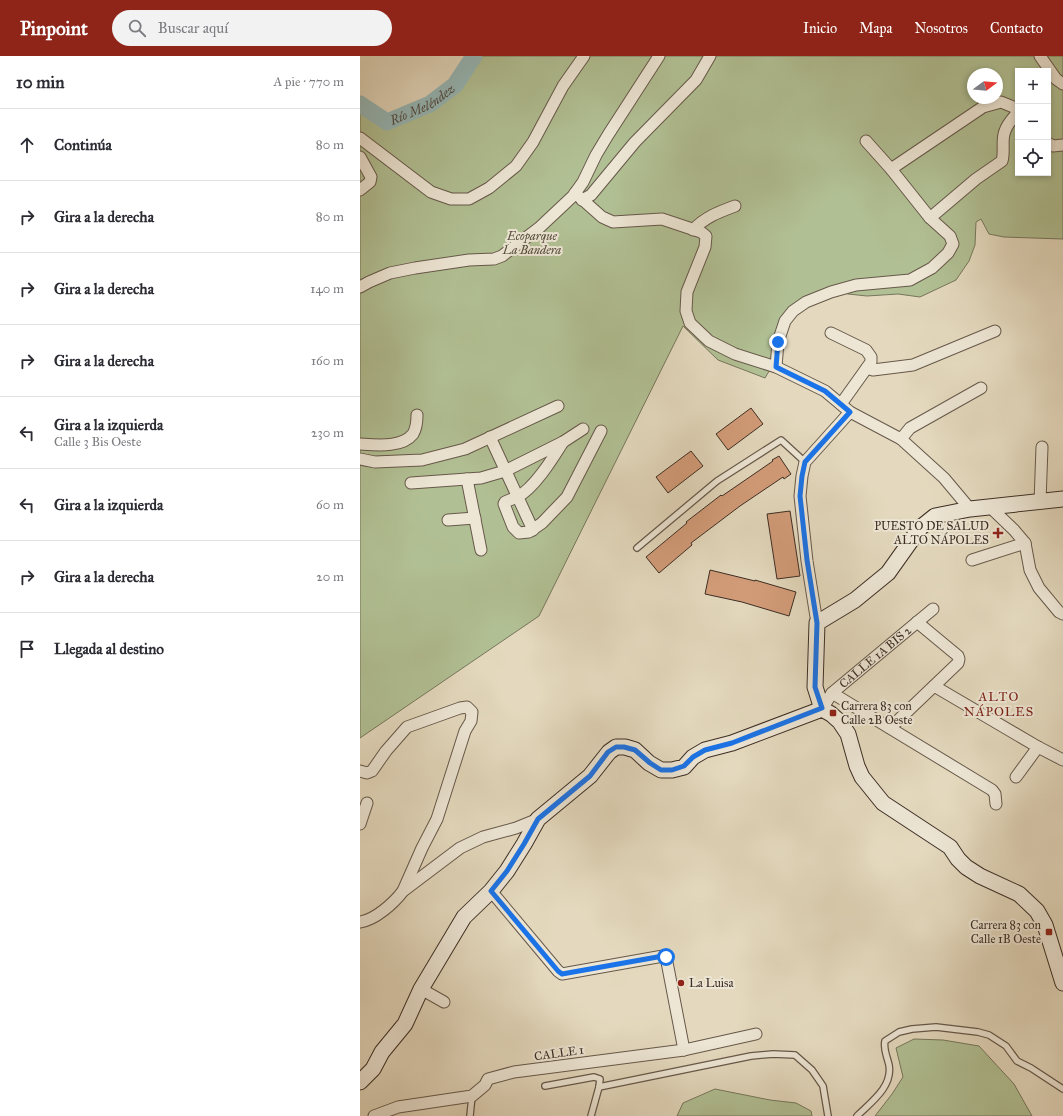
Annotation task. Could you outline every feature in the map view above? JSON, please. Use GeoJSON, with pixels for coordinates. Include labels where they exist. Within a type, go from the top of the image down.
{"type":"FeatureCollection","features":[{"type":"Feature","properties":{"kind":"street"},"geometry":{"type":"LineString","coordinates":[[360,138],[431,192],[451,199],[469,199],[489,188],[516,166],[533,142],[563,86],[584,56]]}},
{"type":"Feature","properties":{"kind":"street"},"geometry":{"type":"LineString","coordinates":[[360,287],[390,273],[469,260],[494,259],[502,256],[539,228],[579,196],[596,155],[659,56]]}},
{"type":"Feature","properties":{"kind":"street"},"geometry":{"type":"LineString","coordinates":[[579,196],[591,194],[635,142],[696,80],[710,56]]}},
{"type":"Feature","properties":{"kind":"street"},"geometry":{"type":"LineString","coordinates":[[1040,56],[1056,79],[1063,84]]}},
{"type":"Feature","properties":{"kind":"street"},"geometry":{"type":"LineString","coordinates":[[892,169],[984,107],[1001,102],[1015,109]]}},
{"type":"Feature","properties":{"kind":"street"},"geometry":{"type":"LineString","coordinates":[[930,218],[976,179],[1002,160],[1004,154],[1003,136],[1005,129],[1015,115]]}},
{"type":"Feature","properties":{"kind":"street"},"geometry":{"type":"LineString","coordinates":[[776,367],[778,342],[785,321],[793,312],[806,302],[831,292],[856,286],[910,280],[932,268],[948,253],[953,244],[950,236],[930,218],[892,169],[866,141]]}},
{"type":"Feature","properties":{"kind":"street"},"geometry":{"type":"LineString","coordinates":[[1051,145],[1063,145]]}},
{"type":"Feature","properties":{"kind":"street"},"geometry":{"type":"LineString","coordinates":[[360,157],[371,178],[370,182],[360,190]]}},
{"type":"Feature","properties":{"kind":"street"},"geometry":{"type":"LineString","coordinates":[[579,196],[602,217],[613,222],[662,220],[701,232],[706,236],[705,247],[687,292],[686,311],[690,323],[709,340],[735,354],[776,367],[825,391],[850,412],[901,439],[944,478],[970,509]]}},
{"type":"Feature","properties":{"kind":"street"},"geometry":{"type":"LineString","coordinates":[[694,230],[700,222],[715,213],[735,206]]}},
{"type":"Feature","properties":{"kind":"street"},"geometry":{"type":"LineString","coordinates":[[867,368],[873,370],[913,365],[995,332]]}},
{"type":"Feature","properties":{"kind":"street"},"geometry":{"type":"LineString","coordinates":[[831,333],[866,350],[871,362],[841,404]]}},
{"type":"Feature","properties":{"kind":"street"},"geometry":{"type":"LineString","coordinates":[[901,439],[910,428],[981,388]]}},
{"type":"Feature","properties":{"kind":"street"},"geometry":{"type":"LineString","coordinates":[[360,459],[375,462],[422,460],[464,449],[558,406]]}},
{"type":"Feature","properties":{"kind":"street"},"geometry":{"type":"LineString","coordinates":[[850,412],[805,462],[800,496],[807,560],[817,623],[815,687],[822,708],[840,722],[848,734],[857,766],[862,777],[883,803],[950,847],[958,859],[966,867],[980,876],[1019,894],[1036,911],[1045,925],[1063,983]]}},
{"type":"Feature","properties":{"kind":"street"},"geometry":{"type":"LineString","coordinates":[[360,444],[375,445],[405,440],[414,433],[417,415]]}},
{"type":"Feature","properties":{"kind":"street"},"geometry":{"type":"LineString","coordinates":[[411,484],[482,478],[504,470],[563,442],[583,429]]}},
{"type":"Feature","properties":{"kind":"street"},"geometry":{"type":"LineString","coordinates":[[563,442],[534,484],[518,497],[505,502],[504,504],[513,527],[519,534],[533,530],[552,514],[567,497],[601,431]]}},
{"type":"Feature","properties":{"kind":"street"},"geometry":{"type":"LineString","coordinates":[[490,437],[533,530]]}},
{"type":"Feature","properties":{"kind":"street"},"geometry":{"type":"LineString","coordinates":[[1040,502],[1042,447]]}},
{"type":"Feature","properties":{"kind":"street"},"geometry":{"type":"LineString","coordinates":[[467,479],[481,550]]}},
{"type":"Feature","properties":{"kind":"street"},"geometry":{"type":"LineString","coordinates":[[817,623],[855,600],[888,573],[920,528],[935,516],[989,506],[1063,499]]}},
{"type":"Feature","properties":{"kind":"street"},"geometry":{"type":"LineString","coordinates":[[989,506],[1025,543],[1030,570],[1039,588],[1059,612],[1063,614]]}},
{"type":"Feature","properties":{"kind":"street"},"geometry":{"type":"LineString","coordinates":[[448,520],[475,518]]}},
{"type":"Feature","properties":{"kind":"street"},"geometry":{"type":"LineString","coordinates":[[972,560],[1025,543]]}},
{"type":"Feature","properties":{"kind":"street","name":"CALLE 1A BIS 2"},"geometry":{"type":"LineString","coordinates":[[822,708],[832,693],[933,609]]}},
{"type":"Feature","properties":{"kind":"street"},"geometry":{"type":"LineString","coordinates":[[890,728],[958,663],[958,656],[917,622]]}},
{"type":"Feature","properties":{"kind":"street"},"geometry":{"type":"LineString","coordinates":[[934,686],[1063,760]]}},
{"type":"Feature","properties":{"kind":"street"},"geometry":{"type":"LineString","coordinates":[[832,693],[992,790],[995,794],[996,804]]}},
{"type":"Feature","properties":{"kind":"street"},"geometry":{"type":"LineString","coordinates":[[360,771],[367,773],[372,771],[386,751],[407,727],[460,708],[467,707],[472,712],[456,757],[447,791],[437,819],[403,891],[398,899],[372,919],[360,922]]}},
{"type":"Feature","properties":{"kind":"street"},"geometry":{"type":"LineString","coordinates":[[403,891],[460,848],[483,837],[516,828],[538,819],[590,776],[608,752],[616,747],[624,747],[635,750],[661,770],[672,770],[684,766],[693,757],[705,750],[732,743],[822,708]]}},
{"type":"Feature","properties":{"kind":"street"},"geometry":{"type":"LineString","coordinates":[[1016,777],[1038,747]]}},
{"type":"Feature","properties":{"kind":"street"},"geometry":{"type":"LineString","coordinates":[[360,824],[367,803]]}},
{"type":"Feature","properties":{"kind":"street"},"geometry":{"type":"LineString","coordinates":[[360,1082],[373,1069],[382,1052],[405,1024],[421,989],[464,918],[491,891],[507,871],[538,819]]}},
{"type":"Feature","properties":{"kind":"street"},"geometry":{"type":"LineString","coordinates":[[491,891],[562,974],[663,956],[666,957],[684,1050]]}},
{"type":"Feature","properties":{"kind":"street"},"geometry":{"type":"LineString","coordinates":[[421,989],[444,1002]]}},
{"type":"Feature","properties":{"kind":"street","name":"CALLE 1"},"geometry":{"type":"LineString","coordinates":[[472,1096],[485,1085],[488,1079],[514,1072],[684,1050],[756,1034]]}},
{"type":"Feature","properties":{"kind":"street"},"geometry":{"type":"LineString","coordinates":[[374,1116],[398,1107],[472,1096]]}},
{"type":"Feature","properties":{"kind":"lane"},"geometry":{"type":"LineString","coordinates":[[636,548],[718,482],[781,440],[805,462]]}},
{"type":"Feature","properties":{"kind":"lane"},"geometry":{"type":"LineString","coordinates":[[856,1116],[882,1091],[888,1078],[890,1067],[883,1047],[884,1041],[899,1032],[912,1029],[936,1026],[963,1029],[989,1035],[1006,1046],[1017,1061],[1031,1068],[1063,1089]]}},
{"type":"Feature","properties":{"kind":"lane"},"geometry":{"type":"LineString","coordinates":[[599,1086],[751,1056],[773,1054],[795,1055],[812,1070],[823,1086],[828,1116]]}},
{"type":"Feature","properties":{"kind":"lane"},"geometry":{"type":"LineString","coordinates":[[545,1086],[594,1077],[600,1079],[591,1116]]}},
{"type":"Feature","properties":{"kind":"lane"},"geometry":{"type":"LineString","coordinates":[[470,1116],[472,1096]]}},
{"type":"Feature","properties":{"kind":"green space","name":"Ecoparque La Bandera"},"geometry":{"type":"Polygon","coordinates":[[[474,56],[1063,56],[1063,239],[1004,237],[989,234],[981,219],[976,222],[975,245],[969,261],[956,280],[920,297],[898,294],[867,296],[848,294],[842,291],[809,300],[793,314],[777,358],[765,378],[718,360],[683,326],[539,616],[360,738],[360,104],[387,122],[430,104],[455,85],[474,56]]]}},
{"type":"Feature","properties":{"kind":"green space"},"geometry":{"type":"Polygon","coordinates":[[[914,1039],[943,1040],[979,1046],[1014,1084],[1032,1116],[875,1116],[903,1077],[896,1048],[914,1039]]]}},
{"type":"Feature","properties":{"kind":"green space"},"geometry":{"type":"Polygon","coordinates":[[[715,1089],[770,1100],[796,1103],[811,1111],[812,1116],[677,1116],[683,1103],[715,1089]]]}},
{"type":"Feature","properties":{"kind":"building"},"geometry":{"type":"Polygon","coordinates":[[[751,408],[763,424],[728,450],[716,434],[751,408]]]}},
{"type":"Feature","properties":{"kind":"building"},"geometry":{"type":"Polygon","coordinates":[[[691,451],[703,466],[668,493],[656,477],[691,451]]]}},
{"type":"Feature","properties":{"kind":"building"},"geometry":{"type":"Polygon","coordinates":[[[779,456],[791,474],[784,479],[783,477],[740,506],[691,543],[692,545],[659,573],[646,557],[687,523],[686,522],[721,495],[722,496],[779,456]]]}},
{"type":"Feature","properties":{"kind":"building"},"geometry":{"type":"Polygon","coordinates":[[[790,511],[800,576],[777,579],[767,514],[790,511]]]}},
{"type":"Feature","properties":{"kind":"building"},"geometry":{"type":"Polygon","coordinates":[[[710,570],[755,580],[796,592],[789,616],[742,602],[705,594],[710,570]]]}},
{"type":"Feature","properties":{"kind":"waterway","name":"Río Meléndez"},"geometry":{"type":"LineString","coordinates":[[360,104],[387,122],[430,104],[455,85],[474,56]]}},
{"type":"Feature","properties":{"kind":"place","name":"PUESTO DE SALUD ALTO NÁPOLES"},"geometry":{"type":"Point","coordinates":[998,533]}},
{"type":"Feature","properties":{"kind":"place","name":"Carrera 83 con Calle 2B Oeste"},"geometry":{"type":"Point","coordinates":[833,713]}},
{"type":"Feature","properties":{"kind":"place","name":"Carrera 83 con Calle 1B Oeste"},"geometry":{"type":"Point","coordinates":[1049,932]}},
{"type":"Feature","properties":{"kind":"place","name":"La Luisa"},"geometry":{"type":"Point","coordinates":[681,983]}},
{"type":"Feature","properties":{"kind":"district","name":"ALTO NÁPOLES"},"geometry":{"type":"Point","coordinates":[999,704]}},
{"type":"Feature","properties":{"kind":"route"},"geometry":{"type":"LineString","coordinates":[[666,957],[663,956],[562,974],[491,891],[507,871],[538,819],[590,776],[608,752],[616,747],[624,747],[635,750],[661,770],[672,770],[684,766],[693,757],[705,750],[732,743],[822,708],[815,687],[817,623],[807,560],[800,496],[805,462],[850,412],[825,391],[776,367],[778,342]]}}]}
